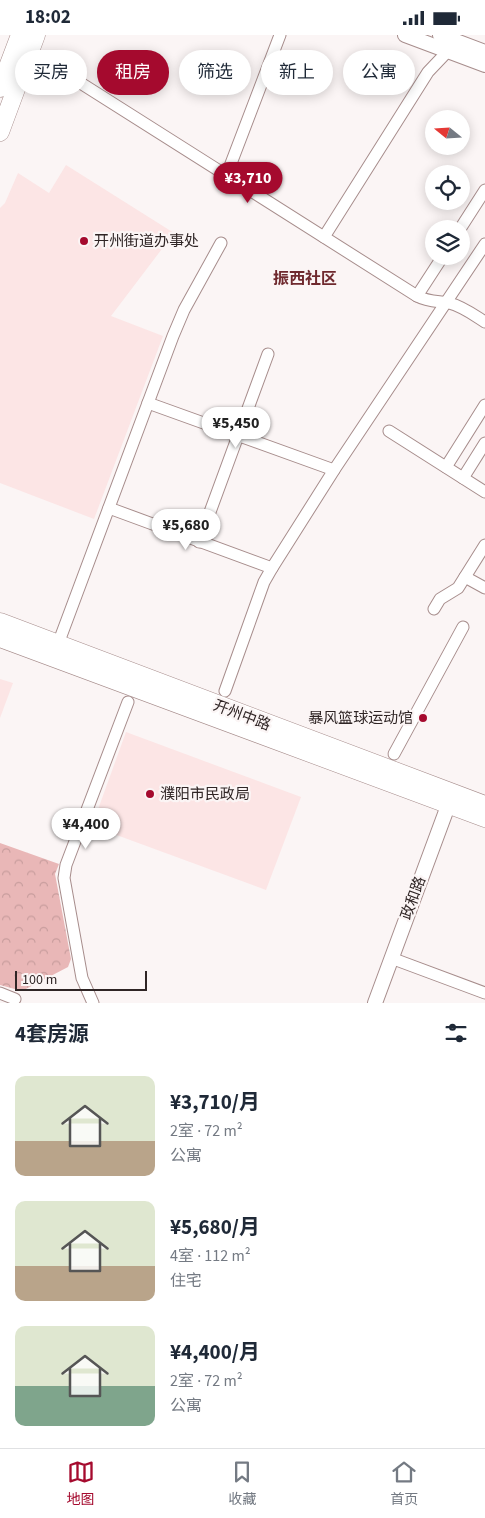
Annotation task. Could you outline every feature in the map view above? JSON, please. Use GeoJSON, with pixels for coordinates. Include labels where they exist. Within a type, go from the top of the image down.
{"type":"FeatureCollection","features":[{"type":"Feature","properties":{"kind":"main road"},"geometry":{"type":"LineString","coordinates":[[0,88],[20,35]]}},
{"type":"Feature","properties":{"kind":"main road"},"geometry":{"type":"LineString","coordinates":[[0,132],[33,43]]}},
{"type":"Feature","properties":{"kind":"main road","name":"开州中路"},"geometry":{"type":"LineString","coordinates":[[0,622],[450,799],[485,818]]}},
{"type":"Feature","properties":{"kind":"main road","name":"开州中路"},"geometry":{"type":"LineString","coordinates":[[0,638],[450,799],[485,805]]}},
{"type":"Feature","properties":{"kind":"street"},"geometry":{"type":"LineString","coordinates":[[227,174],[280,35]]}},
{"type":"Feature","properties":{"kind":"street"},"geometry":{"type":"LineString","coordinates":[[404,35],[485,65]]}},
{"type":"Feature","properties":{"kind":"street"},"geometry":{"type":"LineString","coordinates":[[440,35],[485,52]]}},
{"type":"Feature","properties":{"kind":"street"},"geometry":{"type":"LineString","coordinates":[[33,43],[227,174],[417,296],[426,301],[459,306],[485,322]]}},
{"type":"Feature","properties":{"kind":"street"},"geometry":{"type":"LineString","coordinates":[[324,237],[428,72],[448,51]]}},
{"type":"Feature","properties":{"kind":"street"},"geometry":{"type":"LineString","coordinates":[[466,220],[485,190]]}},
{"type":"Feature","properties":{"kind":"street"},"geometry":{"type":"LineString","coordinates":[[58,645],[184,310],[221,243]]}},
{"type":"Feature","properties":{"kind":"street"},"geometry":{"type":"LineString","coordinates":[[225,691],[264,582],[272,568],[334,470],[485,244]]}},
{"type":"Feature","properties":{"kind":"street"},"geometry":{"type":"LineString","coordinates":[[417,296],[436,265]]}},
{"type":"Feature","properties":{"kind":"street"},"geometry":{"type":"LineString","coordinates":[[199,542],[268,354]]}},
{"type":"Feature","properties":{"kind":"street"},"geometry":{"type":"LineString","coordinates":[[148,403],[334,470]]}},
{"type":"Feature","properties":{"kind":"street"},"geometry":{"type":"LineString","coordinates":[[446,467],[485,405]]}},
{"type":"Feature","properties":{"kind":"street"},"geometry":{"type":"LineString","coordinates":[[389,431],[485,492]]}},
{"type":"Feature","properties":{"kind":"street"},"geometry":{"type":"LineString","coordinates":[[463,478],[485,443]]}},
{"type":"Feature","properties":{"kind":"street"},"geometry":{"type":"LineString","coordinates":[[109,508],[272,568]]}},
{"type":"Feature","properties":{"kind":"street"},"geometry":{"type":"LineString","coordinates":[[434,609],[440,599],[458,589],[485,545]]}},
{"type":"Feature","properties":{"kind":"street"},"geometry":{"type":"LineString","coordinates":[[465,577],[485,588]]}},
{"type":"Feature","properties":{"kind":"street"},"geometry":{"type":"LineString","coordinates":[[394,754],[463,627]]}},
{"type":"Feature","properties":{"kind":"street"},"geometry":{"type":"LineString","coordinates":[[93,1003],[82,978],[64,878],[66,865],[128,702]]}},
{"type":"Feature","properties":{"kind":"street","name":"政和路"},"geometry":{"type":"LineString","coordinates":[[374,1003],[450,799]]}},
{"type":"Feature","properties":{"kind":"street"},"geometry":{"type":"LineString","coordinates":[[391,959],[485,993]]}},
{"type":"Feature","properties":{"kind":"street"},"geometry":{"type":"LineString","coordinates":[[0,993],[15,999]]}},
{"type":"Feature","properties":{"kind":"shaded area"},"geometry":{"type":"Polygon","coordinates":[[[66,165],[174,233],[111,316],[163,336],[94,519],[0,483],[0,208],[5,203],[18,173],[49,193],[66,165]]]}},
{"type":"Feature","properties":{"kind":"shaded area"},"geometry":{"type":"Polygon","coordinates":[[[0,679],[13,683],[0,718],[0,679]]]}},
{"type":"Feature","properties":{"kind":"shaded area"},"geometry":{"type":"Polygon","coordinates":[[[126,732],[301,797],[266,890],[92,826],[126,732]]]}},
{"type":"Feature","properties":{"kind":"green space"},"geometry":{"type":"Polygon","coordinates":[[[0,843],[59,864],[55,874],[71,959],[68,967],[22,991],[0,985],[0,843]]]}},
{"type":"Feature","properties":{"kind":"place","name":"开州街道办事处"},"geometry":{"type":"Point","coordinates":[84,241]}},
{"type":"Feature","properties":{"kind":"place","name":"暴风篮球运动馆"},"geometry":{"type":"Point","coordinates":[423,718]}},
{"type":"Feature","properties":{"kind":"place","name":"濮阳市民政局"},"geometry":{"type":"Point","coordinates":[150,794]}},
{"type":"Feature","properties":{"kind":"district","name":"振西社区"},"geometry":{"type":"Point","coordinates":[305,278]}}]}
